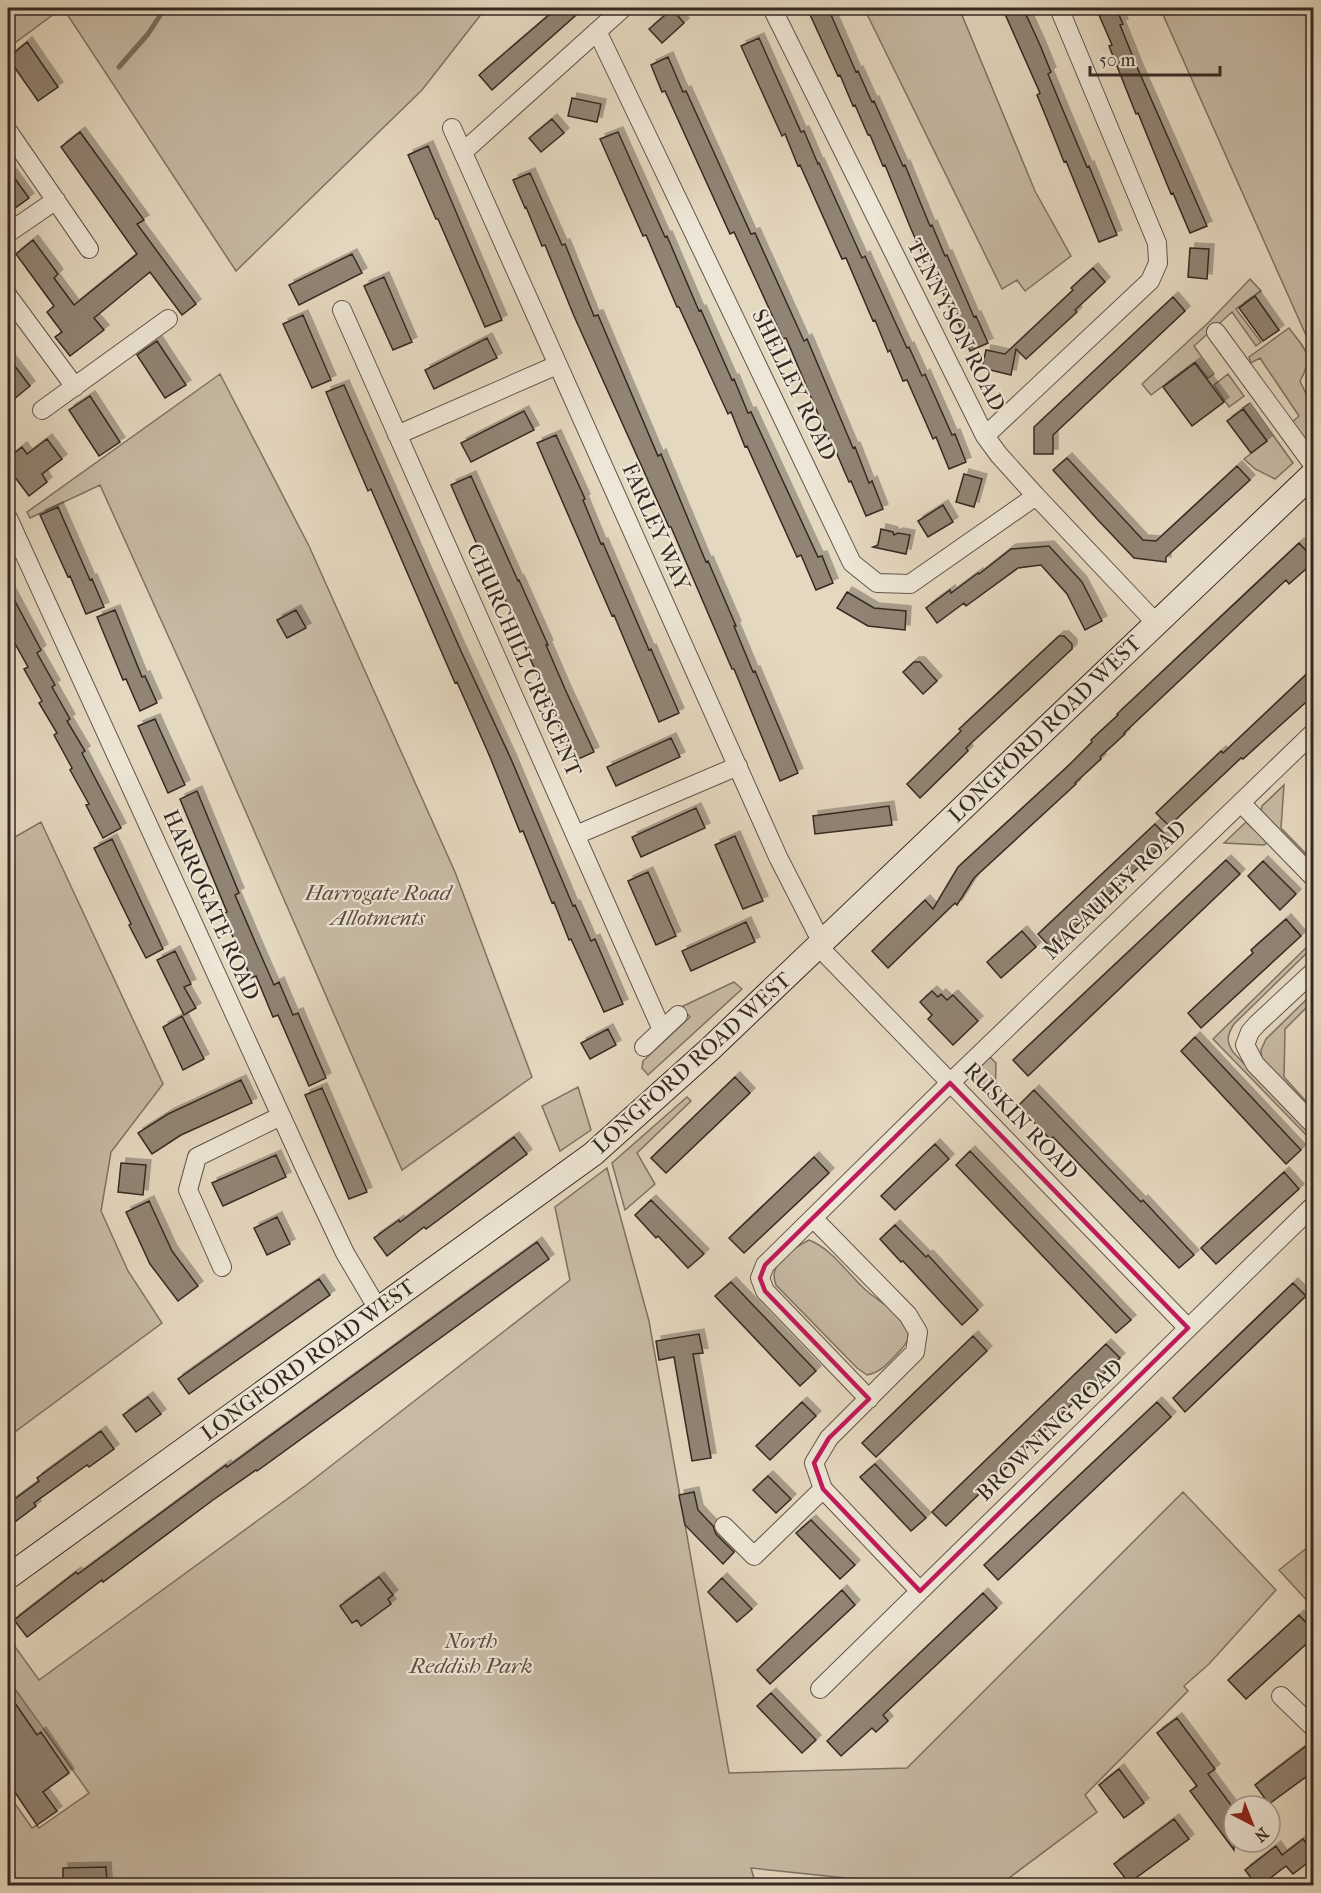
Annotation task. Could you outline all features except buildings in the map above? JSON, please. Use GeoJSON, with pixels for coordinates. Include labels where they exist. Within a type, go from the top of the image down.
{"type":"FeatureCollection","features":[{"type":"Feature","properties":{"kind":"street"},"geometry":{"type":"LineString","coordinates":[[463,152],[623,8]]}},
{"type":"Feature","properties":{"kind":"street","name":"TENNYSON ROAD"},"geometry":{"type":"LineString","coordinates":[[772,8],[985,436],[1036,496],[1156,623]]}},
{"type":"Feature","properties":{"kind":"street"},"geometry":{"type":"LineString","coordinates":[[985,436],[1150,280],[1158,262],[1157,243],[1059,8]]}},
{"type":"Feature","properties":{"kind":"street","name":"SHELLEY ROAD"},"geometry":{"type":"LineString","coordinates":[[597,31],[852,563],[878,583],[910,584],[1036,496]]}},
{"type":"Feature","properties":{"kind":"street","name":"FARLEY WAY"},"geometry":{"type":"LineString","coordinates":[[452,128],[778,857],[821,945]]}},
{"type":"Feature","properties":{"kind":"street"},"geometry":{"type":"LineString","coordinates":[[8,131],[88,249]]}},
{"type":"Feature","properties":{"kind":"street"},"geometry":{"type":"LineString","coordinates":[[8,233],[56,200]]}},
{"type":"Feature","properties":{"kind":"street"},"geometry":{"type":"LineString","coordinates":[[8,296],[75,387]]}},
{"type":"Feature","properties":{"kind":"street","name":"CHURCHILL CRESCENT"},"geometry":{"type":"LineString","coordinates":[[342,310],[662,1030]]}},
{"type":"Feature","properties":{"kind":"street"},"geometry":{"type":"LineString","coordinates":[[42,410],[168,320]]}},
{"type":"Feature","properties":{"kind":"street"},"geometry":{"type":"LineString","coordinates":[[1216,332],[1313,473]]}},
{"type":"Feature","properties":{"kind":"street"},"geometry":{"type":"LineString","coordinates":[[397,435],[557,365]]}},
{"type":"Feature","properties":{"kind":"street","name":"LONGFORD ROAD WEST"},"geometry":{"type":"LineString","coordinates":[[8,1577],[592,1154],[709,1050],[821,945],[1313,473]]}},
{"type":"Feature","properties":{"kind":"street","name":"HARROGATE ROAD"},"geometry":{"type":"LineString","coordinates":[[8,518],[345,1253],[378,1309]]}},
{"type":"Feature","properties":{"kind":"street","name":"MACAULEY ROAD"},"geometry":{"type":"LineString","coordinates":[[869,1399],[765,1292],[759,1278],[765,1265],[1314,732]]}},
{"type":"Feature","properties":{"kind":"street"},"geometry":{"type":"LineString","coordinates":[[576,835],[738,766]]}},
{"type":"Feature","properties":{"kind":"street"},"geometry":{"type":"LineString","coordinates":[[1241,803],[1314,878]]}},
{"type":"Feature","properties":{"kind":"street","name":"RUSKIN ROAD"},"geometry":{"type":"LineString","coordinates":[[821,945],[950,1083],[1188,1328]]}},
{"type":"Feature","properties":{"kind":"street"},"geometry":{"type":"LineString","coordinates":[[1314,971],[1257,1024],[1245,1045],[1255,1064],[1314,1125]]}},
{"type":"Feature","properties":{"kind":"street"},"geometry":{"type":"LineString","coordinates":[[644,1047],[678,1015]]}},
{"type":"Feature","properties":{"kind":"street"},"geometry":{"type":"LineString","coordinates":[[222,1268],[188,1190],[197,1158],[281,1116]]}},
{"type":"Feature","properties":{"kind":"street","name":"BROWNING ROAD"},"geometry":{"type":"LineString","coordinates":[[820,1689],[1314,1205]]}},
{"type":"Feature","properties":{"kind":"street"},"geometry":{"type":"LineString","coordinates":[[813,1218],[908,1315],[918,1332],[915,1352],[829,1438],[814,1463],[823,1489],[920,1591]]}},
{"type":"Feature","properties":{"kind":"street"},"geometry":{"type":"LineString","coordinates":[[724,1526],[754,1556],[823,1489]]}},
{"type":"Feature","properties":{"kind":"street"},"geometry":{"type":"LineString","coordinates":[[1281,1696],[1314,1728]]}},
{"type":"Feature","properties":{"kind":"highlighted area"},"geometry":{"type":"Polygon","coordinates":[[[950,1083],[1188,1328],[920,1591],[823,1489],[814,1463],[829,1438],[869,1399],[765,1291],[760,1278],[765,1265],[950,1083]]]}},
{"type":"Feature","properties":{"kind":"green space"},"geometry":{"type":"Polygon","coordinates":[[[8,8],[62,8],[8,48],[8,8]]]}},
{"type":"Feature","properties":{"kind":"green space"},"geometry":{"type":"Polygon","coordinates":[[[63,8],[486,8],[422,90],[236,271],[63,8]]]}},
{"type":"Feature","properties":{"kind":"green space"},"geometry":{"type":"Polygon","coordinates":[[[864,8],[959,8],[1035,191],[1071,256],[1025,291],[1017,280],[1002,289],[864,8]]]}},
{"type":"Feature","properties":{"kind":"green space"},"geometry":{"type":"Polygon","coordinates":[[[1160,8],[1313,8],[1313,351],[1160,8]]]}},
{"type":"Feature","properties":{"kind":"green space"},"geometry":{"type":"Polygon","coordinates":[[[1250,279],[1261,291],[1236,309],[1261,342],[1256,346],[1232,312],[1194,346],[1214,374],[1208,378],[1195,362],[1151,395],[1142,384],[1209,322],[1250,279]]]}},
{"type":"Feature","properties":{"kind":"green space"},"geometry":{"type":"Polygon","coordinates":[[[1289,328],[1303,347],[1307,358],[1300,381],[1313,406],[1313,444],[1307,450],[1289,425],[1299,416],[1260,358],[1251,363],[1249,357],[1289,328]]]}},
{"type":"Feature","properties":{"kind":"green space","name":"Harrogate Road Allotments"},"geometry":{"type":"Polygon","coordinates":[[[220,374],[309,546],[455,872],[532,1077],[402,1170],[194,693],[100,485],[30,518],[27,512],[220,374]]]}},
{"type":"Feature","properties":{"kind":"green space"},"geometry":{"type":"Polygon","coordinates":[[[1228,374],[1244,396],[1229,407],[1214,385],[1228,374]]]}},
{"type":"Feature","properties":{"kind":"green space"},"geometry":{"type":"Polygon","coordinates":[[[1250,403],[1293,463],[1275,479],[1255,469],[1244,459],[1267,441],[1243,408],[1250,403]]]}},
{"type":"Feature","properties":{"kind":"green space"},"geometry":{"type":"Polygon","coordinates":[[[1284,785],[1281,828],[1313,861],[1313,868],[1261,811],[1262,806],[1284,785]]]}},
{"type":"Feature","properties":{"kind":"green space"},"geometry":{"type":"Polygon","coordinates":[[[41,822],[163,1084],[111,1152],[101,1211],[128,1271],[162,1323],[8,1437],[8,841],[41,822]]]}},
{"type":"Feature","properties":{"kind":"green space"},"geometry":{"type":"Polygon","coordinates":[[[1246,822],[1268,842],[1264,845],[1224,843],[1246,822]]]}},
{"type":"Feature","properties":{"kind":"green space"},"geometry":{"type":"Polygon","coordinates":[[[1313,941],[1313,947],[1234,1024],[1228,1038],[1233,1052],[1313,1136],[1313,1142],[1213,1039],[1313,941]]]}},
{"type":"Feature","properties":{"kind":"green space"},"geometry":{"type":"Polygon","coordinates":[[[734,982],[742,989],[648,1075],[642,1068],[643,1061],[690,1017],[681,1007],[734,982]]]}},
{"type":"Feature","properties":{"kind":"green space"},"geometry":{"type":"Polygon","coordinates":[[[1313,993],[1313,1001],[1285,1029],[1284,1077],[1313,1109],[1313,1115],[1262,1061],[1261,1050],[1266,1039],[1313,993]]]}},
{"type":"Feature","properties":{"kind":"green space"},"geometry":{"type":"Polygon","coordinates":[[[990,1057],[996,1063],[995,1102],[973,1079],[972,1075],[990,1057]]]}},
{"type":"Feature","properties":{"kind":"green space"},"geometry":{"type":"Polygon","coordinates":[[[578,1087],[591,1130],[560,1151],[542,1106],[578,1087]]]}},
{"type":"Feature","properties":{"kind":"green space"},"geometry":{"type":"Polygon","coordinates":[[[687,1097],[691,1101],[637,1153],[655,1184],[625,1210],[612,1163],[687,1097]]]}},
{"type":"Feature","properties":{"kind":"green space","name":"North Reddish Park"},"geometry":{"type":"Polygon","coordinates":[[[607,1168],[649,1321],[729,1773],[907,1768],[1183,1492],[1276,1590],[1209,1664],[1184,1686],[1188,1691],[1085,1795],[1097,1812],[1005,1881],[988,1885],[890,1885],[865,1880],[751,1868],[756,1885],[8,1885],[8,1797],[32,1828],[37,1825],[39,1828],[89,1793],[8,1679],[8,1637],[39,1680],[305,1486],[570,1280],[555,1207],[607,1168]]]}},
{"type":"Feature","properties":{"kind":"green space"},"geometry":{"type":"Polygon","coordinates":[[[809,1240],[833,1256],[868,1292],[896,1313],[907,1327],[908,1335],[905,1344],[887,1364],[876,1372],[867,1375],[857,1368],[776,1285],[774,1275],[778,1264],[793,1250],[809,1240]]]}},
{"type":"Feature","properties":{"kind":"green space"},"geometry":{"type":"Polygon","coordinates":[[[1313,1543],[1313,1607],[1279,1570],[1313,1543]]]}},
{"type":"Feature","properties":{"kind":"waterway"},"geometry":{"type":"LineString","coordinates":[[119,67],[148,34],[165,8]]}}]}
